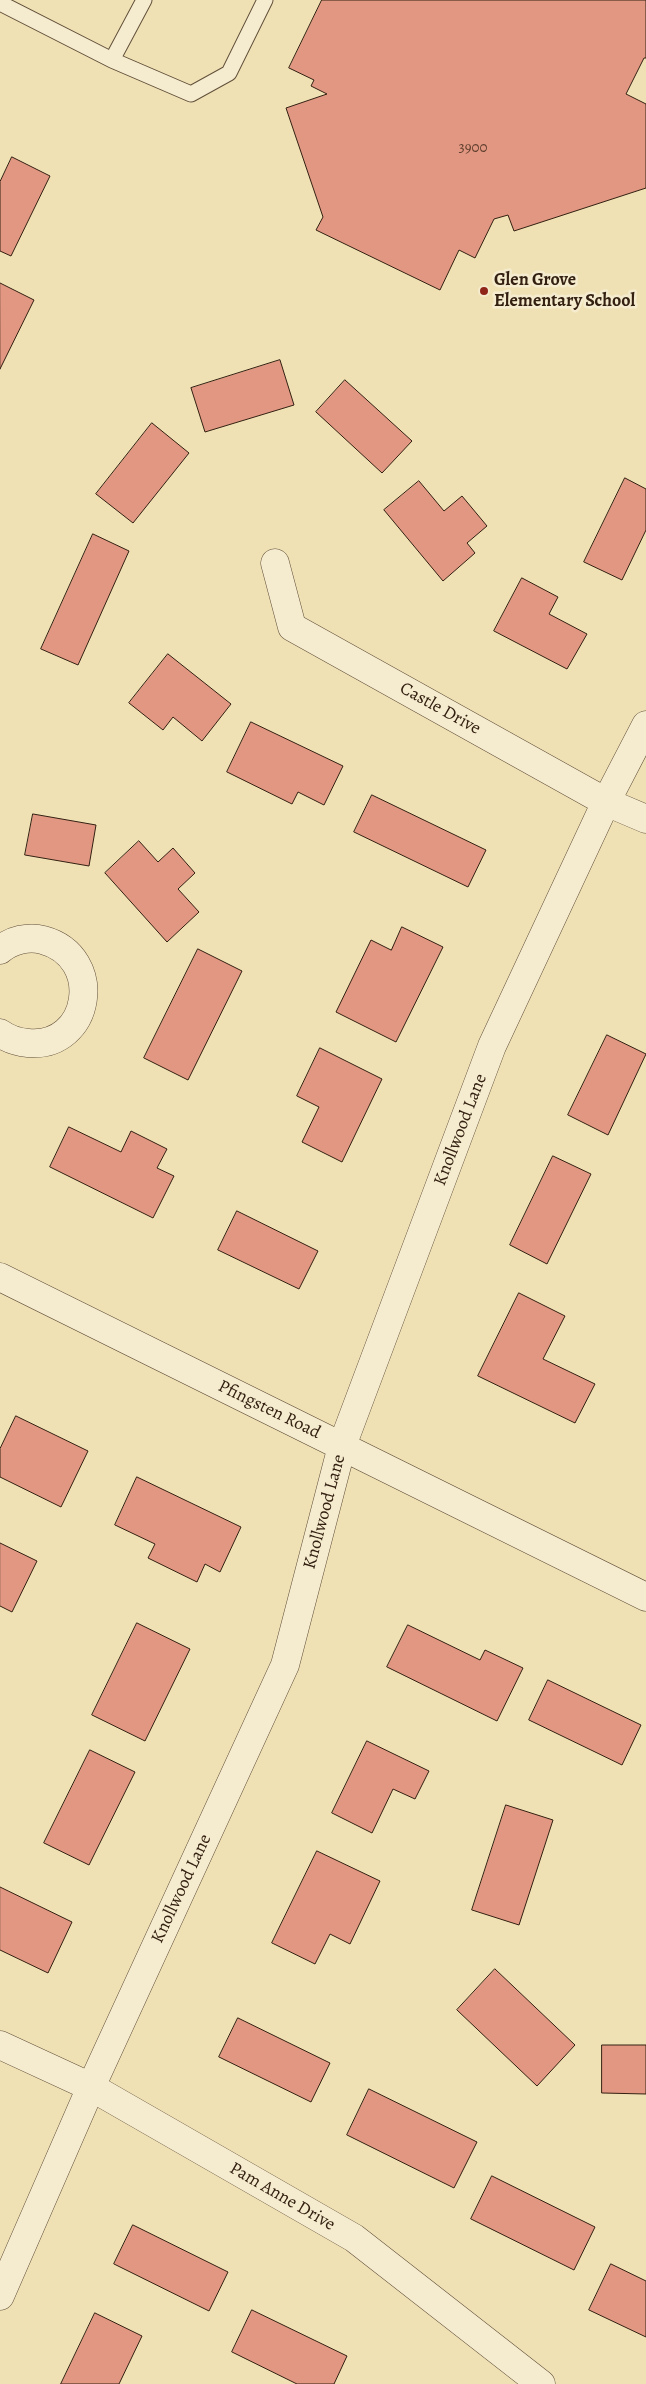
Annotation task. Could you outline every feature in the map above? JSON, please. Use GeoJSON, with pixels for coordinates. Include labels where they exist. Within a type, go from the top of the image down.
{"type":"FeatureCollection","features":[{"type":"Feature","properties":{"kind":"street","name":"Castle Drive"},"geometry":{"type":"LineString","coordinates":[[275,563],[292,627],[606,802],[646,819]]}},
{"type":"Feature","properties":{"kind":"street","name":"Knollwood Lane"},"geometry":{"type":"LineString","coordinates":[[0,2296],[90,2087],[285,1665],[342,1446],[492,1046],[606,802],[646,725]]}},
{"type":"Feature","properties":{"kind":"street"},"geometry":{"type":"LineString","coordinates":[[0,950],[20,939],[37,938],[54,943],[68,952],[78,966],[84,982],[84,999],[78,1016],[68,1030],[53,1040],[36,1044],[18,1042],[1,1036]]}},
{"type":"Feature","properties":{"kind":"street","name":"Pfingsten Road"},"geometry":{"type":"LineString","coordinates":[[0,1277],[646,1597]]}},
{"type":"Feature","properties":{"kind":"street","name":"Pam Anne Drive"},"geometry":{"type":"LineString","coordinates":[[0,2045],[90,2087],[354,2238],[541,2384]]}},
{"type":"Feature","properties":{"kind":"lane"},"geometry":{"type":"LineString","coordinates":[[112,60],[144,0]]}},
{"type":"Feature","properties":{"kind":"lane"},"geometry":{"type":"LineString","coordinates":[[0,3],[112,60],[191,94],[229,73],[265,0]]}},
{"type":"Feature","properties":{"kind":"building"},"geometry":{"type":"Polygon","coordinates":[[[322,0],[646,0],[646,58],[644,58],[626,94],[646,104],[646,188],[514,231],[508,215],[494,219],[475,258],[459,250],[440,290],[316,230],[323,217],[286,108],[327,94],[311,86],[314,80],[289,68],[322,0]]]}},
{"type":"Feature","properties":{"kind":"building"},"geometry":{"type":"Polygon","coordinates":[[[12,157],[50,176],[11,256],[0,251],[0,182],[12,157]]]}},
{"type":"Feature","properties":{"kind":"building"},"geometry":{"type":"Polygon","coordinates":[[[0,283],[34,300],[0,369],[0,283]]]}},
{"type":"Feature","properties":{"kind":"building"},"geometry":{"type":"Polygon","coordinates":[[[280,360],[294,405],[205,432],[191,388],[280,360]]]}},
{"type":"Feature","properties":{"kind":"building"},"geometry":{"type":"Polygon","coordinates":[[[345,380],[412,441],[382,473],[316,412],[345,380]]]}},
{"type":"Feature","properties":{"kind":"building"},"geometry":{"type":"Polygon","coordinates":[[[152,423],[189,453],[133,523],[96,494],[152,423]]]}},
{"type":"Feature","properties":{"kind":"building"},"geometry":{"type":"Polygon","coordinates":[[[625,478],[646,489],[646,530],[622,580],[584,562],[625,478]]]}},
{"type":"Feature","properties":{"kind":"building"},"geometry":{"type":"Polygon","coordinates":[[[419,481],[444,511],[462,496],[487,526],[467,543],[475,553],[443,581],[384,510],[419,481]]]}},
{"type":"Feature","properties":{"kind":"building"},"geometry":{"type":"Polygon","coordinates":[[[93,534],[129,551],[78,665],[41,649],[93,534]]]}},
{"type":"Feature","properties":{"kind":"building"},"geometry":{"type":"Polygon","coordinates":[[[522,578],[558,597],[549,614],[587,634],[567,669],[494,631],[522,578]]]}},
{"type":"Feature","properties":{"kind":"building"},"geometry":{"type":"Polygon","coordinates":[[[168,654],[231,704],[202,741],[173,717],[163,730],[129,703],[168,654]]]}},
{"type":"Feature","properties":{"kind":"building"},"geometry":{"type":"Polygon","coordinates":[[[251,722],[343,766],[324,805],[298,792],[292,804],[227,772],[251,722]]]}},
{"type":"Feature","properties":{"kind":"building"},"geometry":{"type":"Polygon","coordinates":[[[372,795],[486,850],[468,887],[354,832],[372,795]]]}},
{"type":"Feature","properties":{"kind":"building"},"geometry":{"type":"Polygon","coordinates":[[[33,814],[96,825],[89,866],[25,855],[33,814]]]}},
{"type":"Feature","properties":{"kind":"building"},"geometry":{"type":"Polygon","coordinates":[[[139,841],[158,862],[173,848],[195,873],[178,889],[199,912],[167,942],[105,873],[139,841]]]}},
{"type":"Feature","properties":{"kind":"building"},"geometry":{"type":"Polygon","coordinates":[[[402,927],[443,947],[396,1042],[336,1012],[371,940],[391,950],[402,927]]]}},
{"type":"Feature","properties":{"kind":"building"},"geometry":{"type":"Polygon","coordinates":[[[198,949],[242,971],[188,1080],[144,1058],[198,949]]]}},
{"type":"Feature","properties":{"kind":"building"},"geometry":{"type":"Polygon","coordinates":[[[607,1035],[646,1054],[608,1135],[568,1115],[607,1035]]]}},
{"type":"Feature","properties":{"kind":"building"},"geometry":{"type":"Polygon","coordinates":[[[320,1048],[382,1079],[342,1162],[302,1142],[319,1107],[297,1096],[320,1048]]]}},
{"type":"Feature","properties":{"kind":"building"},"geometry":{"type":"Polygon","coordinates":[[[69,1127],[121,1152],[131,1131],[167,1149],[157,1168],[174,1176],[153,1218],[50,1167],[69,1127]]]}},
{"type":"Feature","properties":{"kind":"building"},"geometry":{"type":"Polygon","coordinates":[[[553,1156],[591,1174],[547,1264],[510,1245],[553,1156]]]}},
{"type":"Feature","properties":{"kind":"building"},"geometry":{"type":"Polygon","coordinates":[[[237,1211],[318,1251],[299,1289],[218,1250],[237,1211]]]}},
{"type":"Feature","properties":{"kind":"building"},"geometry":{"type":"Polygon","coordinates":[[[519,1293],[565,1316],[543,1359],[595,1384],[575,1423],[478,1376],[519,1293]]]}},
{"type":"Feature","properties":{"kind":"building"},"geometry":{"type":"Polygon","coordinates":[[[16,1416],[88,1451],[61,1507],[0,1477],[0,1449],[16,1416]]]}},
{"type":"Feature","properties":{"kind":"building"},"geometry":{"type":"Polygon","coordinates":[[[137,1477],[241,1527],[220,1572],[205,1564],[197,1582],[148,1558],[155,1544],[115,1525],[137,1477]]]}},
{"type":"Feature","properties":{"kind":"building"},"geometry":{"type":"Polygon","coordinates":[[[0,1543],[37,1561],[12,1612],[0,1606],[0,1543]]]}},
{"type":"Feature","properties":{"kind":"building"},"geometry":{"type":"Polygon","coordinates":[[[137,1623],[190,1649],[145,1741],[92,1715],[137,1623]]]}},
{"type":"Feature","properties":{"kind":"building"},"geometry":{"type":"Polygon","coordinates":[[[408,1625],[480,1660],[485,1650],[523,1668],[497,1721],[387,1667],[408,1625]]]}},
{"type":"Feature","properties":{"kind":"building"},"geometry":{"type":"Polygon","coordinates":[[[548,1680],[641,1725],[622,1765],[529,1720],[548,1680]]]}},
{"type":"Feature","properties":{"kind":"building"},"geometry":{"type":"Polygon","coordinates":[[[367,1741],[429,1771],[415,1799],[393,1789],[372,1833],[332,1813],[367,1741]]]}},
{"type":"Feature","properties":{"kind":"building"},"geometry":{"type":"Polygon","coordinates":[[[90,1750],[135,1772],[89,1865],[44,1843],[90,1750]]]}},
{"type":"Feature","properties":{"kind":"building"},"geometry":{"type":"Polygon","coordinates":[[[506,1805],[553,1820],[519,1925],[472,1910],[506,1805]]]}},
{"type":"Feature","properties":{"kind":"building"},"geometry":{"type":"Polygon","coordinates":[[[317,1851],[380,1881],[350,1944],[330,1934],[315,1964],[272,1943],[317,1851]]]}},
{"type":"Feature","properties":{"kind":"building"},"geometry":{"type":"Polygon","coordinates":[[[0,1887],[72,1922],[48,1973],[0,1950],[0,1887]]]}},
{"type":"Feature","properties":{"kind":"building"},"geometry":{"type":"Polygon","coordinates":[[[495,1969],[575,2045],[537,2086],[457,2010],[495,1969]]]}},
{"type":"Feature","properties":{"kind":"building"},"geometry":{"type":"Polygon","coordinates":[[[238,2018],[330,2063],[311,2102],[219,2057],[238,2018]]]}},
{"type":"Feature","properties":{"kind":"building"},"geometry":{"type":"Polygon","coordinates":[[[602,2045],[646,2045],[646,2094],[602,2093],[602,2045]]]}},
{"type":"Feature","properties":{"kind":"building"},"geometry":{"type":"Polygon","coordinates":[[[369,2089],[477,2142],[454,2188],[347,2135],[369,2089]]]}},
{"type":"Feature","properties":{"kind":"building"},"geometry":{"type":"Polygon","coordinates":[[[492,2176],[595,2227],[574,2270],[471,2219],[492,2176]]]}},
{"type":"Feature","properties":{"kind":"building"},"geometry":{"type":"Polygon","coordinates":[[[133,2225],[228,2272],[209,2311],[114,2264],[133,2225]]]}},
{"type":"Feature","properties":{"kind":"building"},"geometry":{"type":"Polygon","coordinates":[[[611,2264],[646,2281],[646,2337],[589,2310],[611,2264]]]}},
{"type":"Feature","properties":{"kind":"building"},"geometry":{"type":"Polygon","coordinates":[[[252,2310],[347,2356],[334,2384],[297,2384],[232,2352],[252,2310]]]}},
{"type":"Feature","properties":{"kind":"building"},"geometry":{"type":"Polygon","coordinates":[[[95,2313],[142,2336],[119,2384],[61,2384],[95,2313]]]}},
{"type":"Feature","properties":{"kind":"place","name":"Glen Grove Elementary School"},"geometry":{"type":"Point","coordinates":[484,291]}}]}
